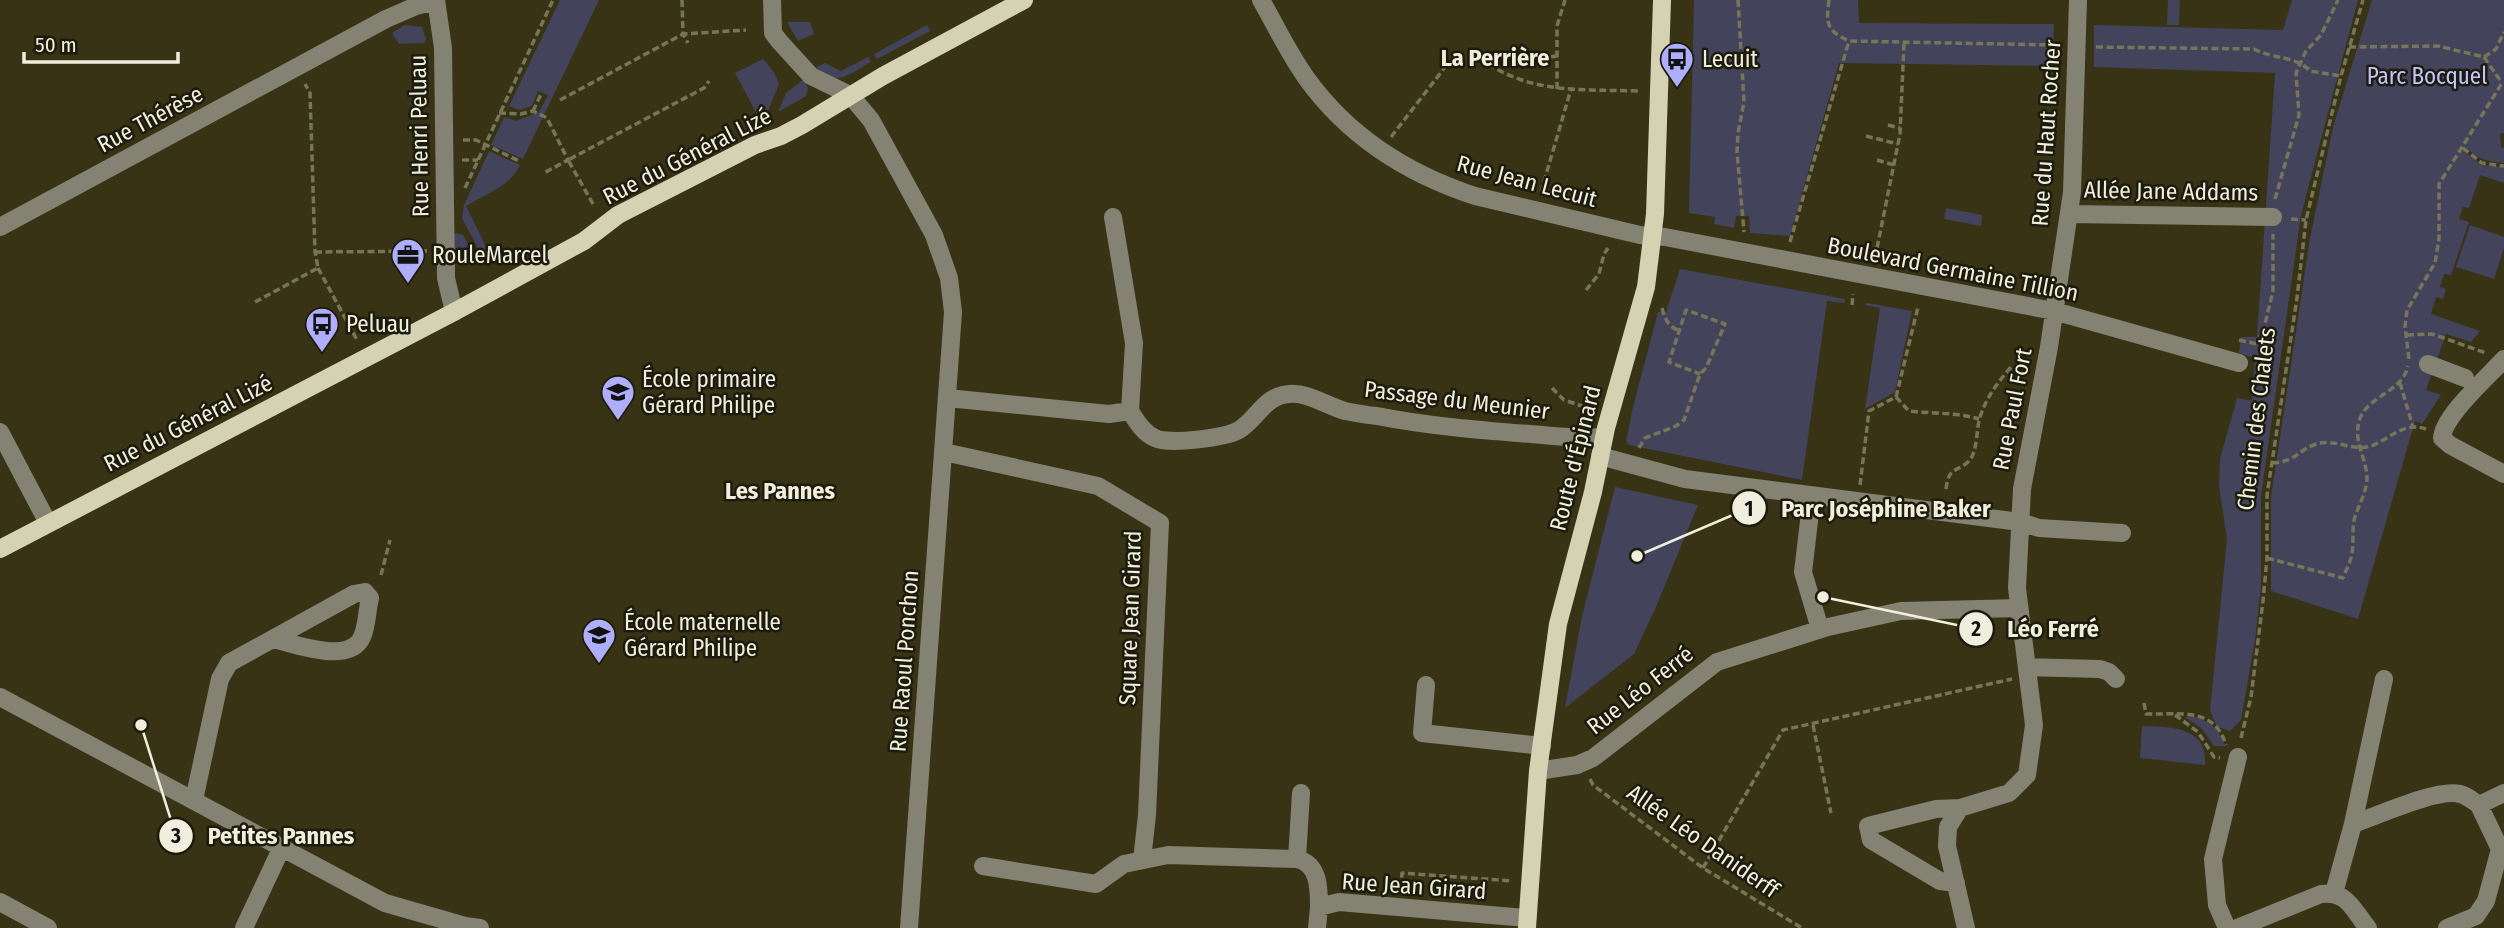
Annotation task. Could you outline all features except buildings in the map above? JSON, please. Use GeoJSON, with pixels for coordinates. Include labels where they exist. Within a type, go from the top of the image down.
{"type":"FeatureCollection","features":[{"type":"Feature","properties":{"kind":"main road","name":"Rue du Général Lizé"},"geometry":{"type":"LineString","coordinates":[[0,549],[454,312],[584,242],[618,215],[755,145],[781,136],[1024,0]]}},
{"type":"Feature","properties":{"kind":"main road","name":"Route d'Épinard"},"geometry":{"type":"LineString","coordinates":[[1527,923],[1538,772],[1558,624],[1604,437],[1646,288],[1654,236],[1662,0]]}},
{"type":"Feature","properties":{"kind":"street"},"geometry":{"type":"LineString","coordinates":[[772,0],[773,33],[780,42],[811,76],[850,95]]}},
{"type":"Feature","properties":{"kind":"street","name":"Rue Jean Lecuit"},"geometry":{"type":"LineString","coordinates":[[1261,0],[1292,56],[1322,98],[1359,135],[1402,165],[1450,188],[1475,196],[1654,236]]}},
{"type":"Feature","properties":{"kind":"street","name":"Rue du Haut Rocher"},"geometry":{"type":"LineString","coordinates":[[2054,310],[2072,192],[2078,0]]}},
{"type":"Feature","properties":{"kind":"street","name":"Rue Henri Peluau"},"geometry":{"type":"LineString","coordinates":[[436,1],[443,48],[446,278],[454,312]]}},
{"type":"Feature","properties":{"kind":"street","name":"Rue Thérèse"},"geometry":{"type":"LineString","coordinates":[[0,227],[386,19],[436,1]]}},
{"type":"Feature","properties":{"kind":"street","name":"Rue Raoul Ponchon"},"geometry":{"type":"LineString","coordinates":[[850,95],[871,120],[923,212],[949,278],[954,312],[909,928]]}},
{"type":"Feature","properties":{"kind":"street","name":"Allée Jane Addams"},"geometry":{"type":"LineString","coordinates":[[2068,214],[2273,217]]}},
{"type":"Feature","properties":{"kind":"street"},"geometry":{"type":"LineString","coordinates":[[947,398],[1109,414],[1130,411],[1134,344],[1113,217]]}},
{"type":"Feature","properties":{"kind":"street","name":"Boulevard Germaine Tillion"},"geometry":{"type":"LineString","coordinates":[[1654,236],[2054,310],[2239,363]]}},
{"type":"Feature","properties":{"kind":"street","name":"Rue Paul Fort"},"geometry":{"type":"LineString","coordinates":[[1956,883],[1940,881],[1871,840],[1868,826],[1936,809],[1960,808],[2009,793],[2027,775],[2034,725],[2022,672],[2017,588],[2020,522],[2022,489],[2054,310]]}},
{"type":"Feature","properties":{"kind":"street"},"geometry":{"type":"LineString","coordinates":[[2502,359],[2450,418],[2442,432],[2442,438],[2504,474]]}},
{"type":"Feature","properties":{"kind":"street"},"geometry":{"type":"LineString","coordinates":[[2428,364],[2465,378]]}},
{"type":"Feature","properties":{"kind":"street","name":"Passage du Meunier"},"geometry":{"type":"LineString","coordinates":[[1130,411],[1142,428],[1155,439],[1175,441],[1224,435],[1238,430],[1264,404],[1274,397],[1288,394],[1303,394],[1346,411],[1412,423],[1579,438],[1604,437]]}},
{"type":"Feature","properties":{"kind":"street"},"geometry":{"type":"LineString","coordinates":[[0,432],[48,523]]}},
{"type":"Feature","properties":{"kind":"street","name":"Square Jean Girard"},"geometry":{"type":"LineString","coordinates":[[944,452],[1098,486],[1160,523],[1147,815],[1142,860]]}},
{"type":"Feature","properties":{"kind":"street"},"geometry":{"type":"LineString","coordinates":[[1600,456],[1685,479],[2020,522],[2039,528],[2122,533]]}},
{"type":"Feature","properties":{"kind":"street"},"geometry":{"type":"LineString","coordinates":[[1812,496],[1803,572],[1820,629]]}},
{"type":"Feature","properties":{"kind":"street"},"geometry":{"type":"LineString","coordinates":[[194,800],[220,679],[229,663],[354,594],[365,592],[370,598],[362,638],[353,648],[342,653],[273,639]]}},
{"type":"Feature","properties":{"kind":"street","name":"Rue Léo Ferré"},"geometry":{"type":"LineString","coordinates":[[1538,772],[1577,765],[1593,758],[1717,662],[1820,629],[1901,611],[2019,608]]}},
{"type":"Feature","properties":{"kind":"street"},"geometry":{"type":"LineString","coordinates":[[2022,672],[2100,669],[2109,672],[2116,679]]}},
{"type":"Feature","properties":{"kind":"street"},"geometry":{"type":"LineString","coordinates":[[2334,893],[2353,824],[2385,679]]}},
{"type":"Feature","properties":{"kind":"street"},"geometry":{"type":"LineString","coordinates":[[1426,685],[1422,733],[1542,746]]}},
{"type":"Feature","properties":{"kind":"street"},"geometry":{"type":"LineString","coordinates":[[0,697],[385,903],[470,927]]}},
{"type":"Feature","properties":{"kind":"street"},"geometry":{"type":"LineString","coordinates":[[2227,928],[2217,905],[2213,859],[2237,771],[2233,753]]}},
{"type":"Feature","properties":{"kind":"street"},"geometry":{"type":"LineString","coordinates":[[1297,859],[1301,793]]}},
{"type":"Feature","properties":{"kind":"street"},"geometry":{"type":"LineString","coordinates":[[2353,824],[2439,794],[2458,793],[2479,805],[2502,847],[2486,901],[2476,916],[2447,928]]}},
{"type":"Feature","properties":{"kind":"street"},"geometry":{"type":"LineString","coordinates":[[2479,805],[2504,793]]}},
{"type":"Feature","properties":{"kind":"street"},"geometry":{"type":"LineString","coordinates":[[1960,808],[1948,827],[1947,846],[1966,928]]}},
{"type":"Feature","properties":{"kind":"street"},"geometry":{"type":"LineString","coordinates":[[244,928],[281,849]]}},
{"type":"Feature","properties":{"kind":"street"},"geometry":{"type":"LineString","coordinates":[[983,866],[1096,884],[1124,864],[1168,855],[1297,859],[1306,861],[1318,881],[1319,907]]}},
{"type":"Feature","properties":{"kind":"street"},"geometry":{"type":"LineString","coordinates":[[2236,928],[2321,894],[2334,893],[2344,897],[2368,928]]}},
{"type":"Feature","properties":{"kind":"street"},"geometry":{"type":"LineString","coordinates":[[0,902],[48,928]]}},
{"type":"Feature","properties":{"kind":"street","name":"Rue Jean Girard"},"geometry":{"type":"LineString","coordinates":[[1317,928],[1319,907],[1339,902],[1527,923]]}},
{"type":"Feature","properties":{"kind":"path"},"geometry":{"type":"LineString","coordinates":[[464,190],[553,0]]}},
{"type":"Feature","properties":{"kind":"path"},"geometry":{"type":"LineString","coordinates":[[682,0],[683,34],[688,43]]}},
{"type":"Feature","properties":{"kind":"path"},"geometry":{"type":"LineString","coordinates":[[1557,89],[1557,26],[1565,0]]}},
{"type":"Feature","properties":{"kind":"path"},"geometry":{"type":"LineString","coordinates":[[1738,0],[1744,102],[1737,152],[1744,234]]}},
{"type":"Feature","properties":{"kind":"path"},"geometry":{"type":"LineString","coordinates":[[1829,0],[1827,20],[1830,27],[1833,33],[1849,41],[2053,45]]}},
{"type":"Feature","properties":{"kind":"path"},"geometry":{"type":"LineString","coordinates":[[2303,63],[2306,51],[2321,35],[2338,0]]}},
{"type":"Feature","properties":{"kind":"path","name":"Chemin des Chalets"},"geometry":{"type":"LineString","coordinates":[[2233,753],[2251,697],[2267,558],[2267,495],[2306,220],[2341,76],[2363,0]]}},
{"type":"Feature","properties":{"kind":"path"},"geometry":{"type":"LineString","coordinates":[[561,100],[683,34],[746,30]]}},
{"type":"Feature","properties":{"kind":"path"},"geometry":{"type":"LineString","coordinates":[[2484,57],[2497,49],[2504,32]]}},
{"type":"Feature","properties":{"kind":"path"},"geometry":{"type":"LineString","coordinates":[[1790,243],[1849,41]]}},
{"type":"Feature","properties":{"kind":"path"},"geometry":{"type":"LineString","coordinates":[[1875,258],[1898,144],[1904,41]]}},
{"type":"Feature","properties":{"kind":"path"},"geometry":{"type":"LineString","coordinates":[[2267,558],[2343,578],[2352,553],[2355,519],[2367,481],[2367,468],[2358,447],[2357,435],[2363,411],[2400,383],[2408,370],[2407,335],[2404,327],[2407,310],[2435,263],[2440,239],[2439,184],[2503,83],[2484,57],[2438,46],[2349,47]]}},
{"type":"Feature","properties":{"kind":"path"},"geometry":{"type":"LineString","coordinates":[[2096,47],[2254,49],[2267,56],[2303,63],[2311,71],[2341,76]]}},
{"type":"Feature","properties":{"kind":"path"},"geometry":{"type":"LineString","coordinates":[[1521,53],[1530,59],[1557,56]]}},
{"type":"Feature","properties":{"kind":"path"},"geometry":{"type":"LineString","coordinates":[[1480,58],[1510,77],[1529,84],[1557,89],[1642,91]]}},
{"type":"Feature","properties":{"kind":"path"},"geometry":{"type":"LineString","coordinates":[[1387,141],[1448,62]]}},
{"type":"Feature","properties":{"kind":"path"},"geometry":{"type":"LineString","coordinates":[[300,76],[310,93],[315,252],[318,268],[357,340]]}},
{"type":"Feature","properties":{"kind":"path"},"geometry":{"type":"LineString","coordinates":[[544,173],[704,88],[709,81]]}},
{"type":"Feature","properties":{"kind":"path"},"geometry":{"type":"LineString","coordinates":[[1540,197],[1572,89]]}},
{"type":"Feature","properties":{"kind":"path"},"geometry":{"type":"LineString","coordinates":[[533,111],[542,92]]}},
{"type":"Feature","properties":{"kind":"path"},"geometry":{"type":"LineString","coordinates":[[499,113],[521,114],[533,111],[547,118],[593,204]]}},
{"type":"Feature","properties":{"kind":"path"},"geometry":{"type":"LineString","coordinates":[[1888,125],[1900,128]]}},
{"type":"Feature","properties":{"kind":"path"},"geometry":{"type":"LineString","coordinates":[[1866,136],[1898,144]]}},
{"type":"Feature","properties":{"kind":"path"},"geometry":{"type":"LineString","coordinates":[[444,141],[476,140],[521,162]]}},
{"type":"Feature","properties":{"kind":"path"},"geometry":{"type":"LineString","coordinates":[[2462,147],[2482,163],[2504,166]]}},
{"type":"Feature","properties":{"kind":"path"},"geometry":{"type":"LineString","coordinates":[[1877,160],[1894,164]]}},
{"type":"Feature","properties":{"kind":"path"},"geometry":{"type":"LineString","coordinates":[[1586,290],[1599,274],[1608,248]]}},
{"type":"Feature","properties":{"kind":"path"},"geometry":{"type":"LineString","coordinates":[[315,252],[431,251]]}},
{"type":"Feature","properties":{"kind":"path"},"geometry":{"type":"LineString","coordinates":[[255,302],[318,268]]}},
{"type":"Feature","properties":{"kind":"path"},"geometry":{"type":"LineString","coordinates":[[1852,305],[1853,294]]}},
{"type":"Feature","properties":{"kind":"path"},"geometry":{"type":"LineString","coordinates":[[1859,491],[1869,411],[1896,397],[1918,307]]}},
{"type":"Feature","properties":{"kind":"path"},"geometry":{"type":"LineString","coordinates":[[1662,308],[1672,328],[1679,331]]}},
{"type":"Feature","properties":{"kind":"path"},"geometry":{"type":"LineString","coordinates":[[1640,447],[1646,438],[1684,420],[1700,374],[1706,368],[1725,324],[1686,310],[1668,362],[1700,374]]}},
{"type":"Feature","properties":{"kind":"path"},"geometry":{"type":"LineString","coordinates":[[2407,335],[2432,334],[2502,359]]}},
{"type":"Feature","properties":{"kind":"path"},"geometry":{"type":"LineString","coordinates":[[1946,489],[1953,471],[1968,462],[1972,455],[1979,419],[1994,386],[2012,366]]}},
{"type":"Feature","properties":{"kind":"path"},"geometry":{"type":"LineString","coordinates":[[2400,383],[2413,427]]}},
{"type":"Feature","properties":{"kind":"path"},"geometry":{"type":"LineString","coordinates":[[1552,388],[1564,400],[1582,406],[1596,417]]}},
{"type":"Feature","properties":{"kind":"path"},"geometry":{"type":"LineString","coordinates":[[1896,397],[1909,411],[1960,413],[1979,419]]}},
{"type":"Feature","properties":{"kind":"path"},"geometry":{"type":"LineString","coordinates":[[2272,463],[2290,461],[2319,443],[2369,447],[2413,427],[2426,429]]}},
{"type":"Feature","properties":{"kind":"path"},"geometry":{"type":"LineString","coordinates":[[382,575],[390,540]]}},
{"type":"Feature","properties":{"kind":"path"},"geometry":{"type":"LineString","coordinates":[[1703,868],[1783,730],[1813,725],[2022,672]]}},
{"type":"Feature","properties":{"kind":"path"},"geometry":{"type":"LineString","coordinates":[[2144,703],[2146,714],[2195,715],[2210,720],[2221,731],[2233,753]]}},
{"type":"Feature","properties":{"kind":"path"},"geometry":{"type":"LineString","coordinates":[[2175,715],[2198,732],[2210,748]]}},
{"type":"Feature","properties":{"kind":"path"},"geometry":{"type":"LineString","coordinates":[[1813,725],[1831,813]]}},
{"type":"Feature","properties":{"kind":"path","name":"Allée Léo Daniderff"},"geometry":{"type":"LineString","coordinates":[[1589,777],[1593,785],[1703,868],[1802,928]]}},
{"type":"Feature","properties":{"kind":"path"},"geometry":{"type":"LineString","coordinates":[[1400,894],[1402,873],[1517,882]]}},
{"type":"Feature","properties":{"kind":"green space"},"geometry":{"type":"Polygon","coordinates":[[[560,0],[599,0],[523,159],[491,145],[504,117],[516,121],[539,112],[548,95],[538,91],[532,106],[519,110],[509,106],[560,0]]]}},
{"type":"Feature","properties":{"kind":"green space"},"geometry":{"type":"Polygon","coordinates":[[[1694,0],[1858,0],[1859,23],[2054,24],[2052,66],[1839,63],[1790,236],[1750,233],[1749,216],[1736,216],[1734,228],[1714,224],[1715,217],[1689,213],[1694,0]]]}},
{"type":"Feature","properties":{"kind":"green space"},"geometry":{"type":"Polygon","coordinates":[[[2168,0],[2180,0],[2179,25],[2167,25],[2168,0]]]}},
{"type":"Feature","properties":{"kind":"green space"},"geometry":{"type":"Polygon","coordinates":[[[2292,0],[2358,0],[2301,215],[2261,496],[2261,587],[2255,640],[2241,720],[2230,731],[2217,727],[2210,710],[2227,539],[2219,486],[2220,459],[2237,398],[2252,401],[2255,358],[2239,353],[2241,337],[2257,337],[2275,73],[2094,67],[2094,25],[2283,30],[2292,0]]]}},
{"type":"Feature","properties":{"kind":"green space","name":"Parc Bocquel"},"geometry":{"type":"Polygon","coordinates":[[[2372,0],[2504,0],[2504,133],[2500,134],[2504,163],[2484,160],[2468,149],[2465,152],[2482,165],[2504,167],[2504,183],[2480,175],[2469,208],[2463,207],[2459,219],[2469,222],[2451,275],[2444,274],[2440,287],[2446,289],[2443,299],[2436,297],[2431,314],[2480,331],[2471,342],[2446,334],[2426,390],[2441,395],[2422,424],[2415,421],[2358,619],[2271,591],[2271,497],[2310,238],[2333,127],[2372,0]]]}},
{"type":"Feature","properties":{"kind":"green space"},"geometry":{"type":"Polygon","coordinates":[[[787,22],[810,22],[814,34],[798,41],[787,22]]]}},
{"type":"Feature","properties":{"kind":"green space"},"geometry":{"type":"Polygon","coordinates":[[[405,25],[422,27],[426,39],[424,43],[399,44],[392,33],[405,25]]]}},
{"type":"Feature","properties":{"kind":"green space"},"geometry":{"type":"Polygon","coordinates":[[[927,25],[930,31],[877,59],[874,54],[927,25]]]}},
{"type":"Feature","properties":{"kind":"green space"},"geometry":{"type":"Polygon","coordinates":[[[868,57],[871,62],[843,77],[830,77],[816,67],[825,63],[841,71],[868,57]]]}},
{"type":"Feature","properties":{"kind":"green space"},"geometry":{"type":"Polygon","coordinates":[[[763,59],[774,72],[779,84],[768,111],[759,118],[735,73],[763,59]]]}},
{"type":"Feature","properties":{"kind":"green space"},"geometry":{"type":"Polygon","coordinates":[[[804,79],[808,88],[806,96],[778,112],[786,93],[804,79]]]}},
{"type":"Feature","properties":{"kind":"green space"},"geometry":{"type":"Polygon","coordinates":[[[489,151],[520,165],[504,184],[466,206],[492,259],[481,254],[462,218],[464,205],[489,151]]]}},
{"type":"Feature","properties":{"kind":"green space"},"geometry":{"type":"Polygon","coordinates":[[[1946,208],[1982,215],[1981,226],[1944,219],[1946,208]]]}},
{"type":"Feature","properties":{"kind":"green space"},"geometry":{"type":"Polygon","coordinates":[[[2470,225],[2504,237],[2504,248],[2494,279],[2456,267],[2470,225]]]}},
{"type":"Feature","properties":{"kind":"green space"},"geometry":{"type":"Polygon","coordinates":[[[456,233],[463,235],[475,257],[462,264],[451,256],[451,236],[456,233]]]}},
{"type":"Feature","properties":{"kind":"green space"},"geometry":{"type":"Polygon","coordinates":[[[1680,269],[1845,299],[1844,303],[1827,301],[1802,480],[1629,445],[1626,441],[1658,312],[1666,312],[1680,269]]]}},
{"type":"Feature","properties":{"kind":"green space"},"geometry":{"type":"Polygon","coordinates":[[[1867,303],[1912,311],[1895,392],[1865,409],[1880,308],[1865,305],[1867,303]]]}},
{"type":"Feature","properties":{"kind":"green space"},"geometry":{"type":"Polygon","coordinates":[[[1615,487],[1698,505],[1634,654],[1565,708],[1582,616],[1615,487]]]}},
{"type":"Feature","properties":{"kind":"green space"},"geometry":{"type":"Polygon","coordinates":[[[2185,717],[2211,725],[2225,746],[2214,746],[2202,729],[2185,717]]]}},
{"type":"Feature","properties":{"kind":"green space"},"geometry":{"type":"Polygon","coordinates":[[[2142,726],[2175,728],[2194,736],[2204,752],[2205,765],[2140,758],[2142,726]]]}},
{"type":"Feature","properties":{"kind":"place","name":"Lecuit"},"geometry":{"type":"Point","coordinates":[1677,89]}},
{"type":"Feature","properties":{"kind":"place","name":"RouleMarcel"},"geometry":{"type":"Point","coordinates":[408,285]}},
{"type":"Feature","properties":{"kind":"place","name":"Peluau"},"geometry":{"type":"Point","coordinates":[322,354]}},
{"type":"Feature","properties":{"kind":"place","name":"École primaire Gérard Philipe"},"geometry":{"type":"Point","coordinates":[618,422]}},
{"type":"Feature","properties":{"kind":"place","name":"Parc Joséphine Baker"},"geometry":{"type":"Point","coordinates":[1637,556]}},
{"type":"Feature","properties":{"kind":"place","name":"Léo Ferré"},"geometry":{"type":"Point","coordinates":[1823,597]}},
{"type":"Feature","properties":{"kind":"place","name":"École maternelle Gérard Philipe"},"geometry":{"type":"Point","coordinates":[599,665]}},
{"type":"Feature","properties":{"kind":"place","name":"Petites Pannes"},"geometry":{"type":"Point","coordinates":[141,725]}},
{"type":"Feature","properties":{"kind":"district","name":"La Perrière"},"geometry":{"type":"Point","coordinates":[1495,58]}},
{"type":"Feature","properties":{"kind":"district","name":"Les Pannes"},"geometry":{"type":"Point","coordinates":[780,491]}}]}
